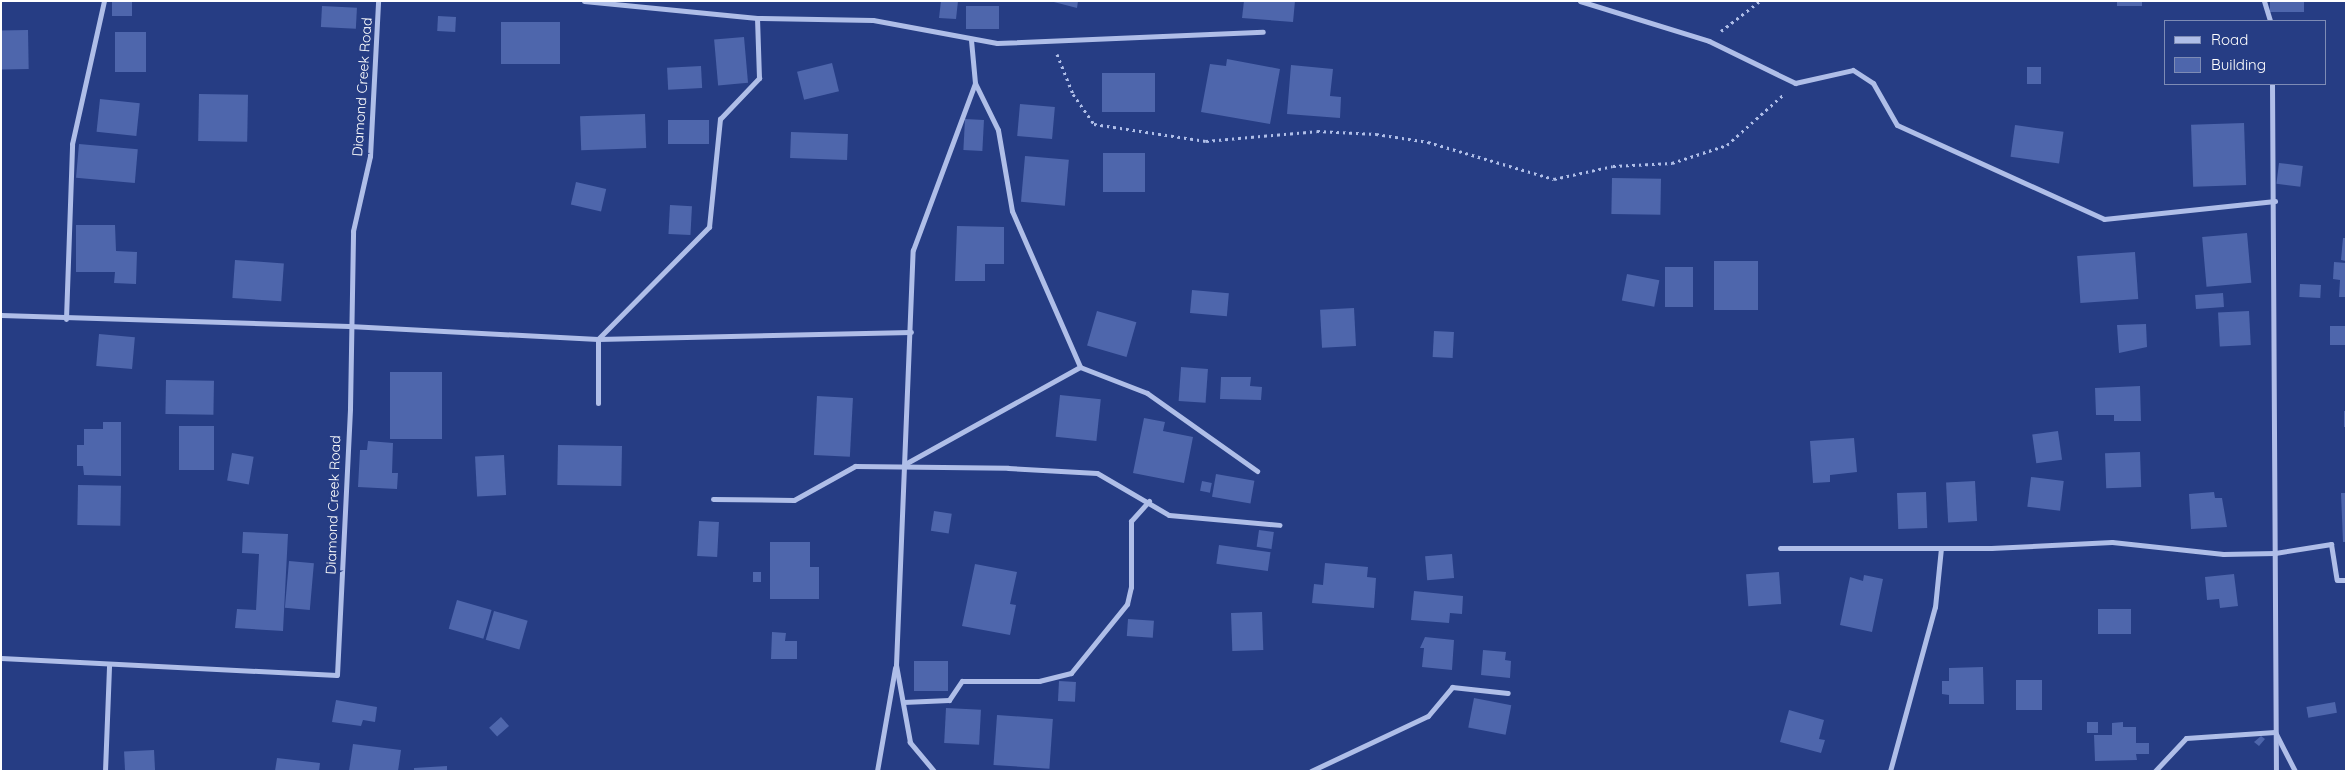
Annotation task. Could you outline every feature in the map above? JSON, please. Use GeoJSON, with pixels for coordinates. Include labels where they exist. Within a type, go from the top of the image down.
{"type":"FeatureCollection","features":[{"type":"Feature","properties":{"kind":"street"},"geometry":{"type":"LineString","coordinates":[[66,320],[72,144],[104,1]]}},
{"type":"Feature","properties":{"kind":"street","name":"Diamond Creek Road"},"geometry":{"type":"LineString","coordinates":[[1,658],[109,665],[337,675],[350,408],[353,231],[370,156],[378,1]]}},
{"type":"Feature","properties":{"kind":"street"},"geometry":{"type":"LineString","coordinates":[[584,1],[756,18],[873,20],[971,40],[997,43],[1263,32]]}},
{"type":"Feature","properties":{"kind":"street"},"geometry":{"type":"LineString","coordinates":[[1580,1],[1709,41],[1795,83],[1853,70],[1873,83],[1897,125],[2104,220],[2275,202]]}},
{"type":"Feature","properties":{"kind":"street"},"geometry":{"type":"LineString","coordinates":[[2264,1],[2270,20]]}},
{"type":"Feature","properties":{"kind":"street"},"geometry":{"type":"LineString","coordinates":[[598,402],[598,339],[709,227],[720,119],[759,78],[756,18]]}},
{"type":"Feature","properties":{"kind":"street"},"geometry":{"type":"LineString","coordinates":[[971,40],[975,83],[998,130],[1012,211],[1080,367],[1147,393],[1257,471]]}},
{"type":"Feature","properties":{"kind":"street"},"geometry":{"type":"LineString","coordinates":[[879,771],[896,665],[913,250],[975,83]]}},
{"type":"Feature","properties":{"kind":"street"},"geometry":{"type":"LineString","coordinates":[[2272,85],[2275,202],[2276,771]]}},
{"type":"Feature","properties":{"kind":"street"},"geometry":{"type":"LineString","coordinates":[[1,315],[66,320],[350,326],[598,339],[911,332]]}},
{"type":"Feature","properties":{"kind":"street"},"geometry":{"type":"LineString","coordinates":[[903,465],[1080,367]]}},
{"type":"Feature","properties":{"kind":"street"},"geometry":{"type":"LineString","coordinates":[[713,499],[794,500],[856,466],[903,465],[1097,473],[1150,501],[1169,515],[1280,525]]}},
{"type":"Feature","properties":{"kind":"street"},"geometry":{"type":"LineString","coordinates":[[903,702],[950,700],[962,681],[1039,681],[1071,673],[1127,604],[1131,587],[1131,521],[1150,501]]}},
{"type":"Feature","properties":{"kind":"street"},"geometry":{"type":"LineString","coordinates":[[1780,548],[1941,548],[2112,542],[2223,554],[2275,553],[2331,544],[2337,580],[2346,580]]}},
{"type":"Feature","properties":{"kind":"street"},"geometry":{"type":"LineString","coordinates":[[1890,771],[1935,607],[1941,548]]}},
{"type":"Feature","properties":{"kind":"street"},"geometry":{"type":"LineString","coordinates":[[105,771],[109,665]]}},
{"type":"Feature","properties":{"kind":"street"},"geometry":{"type":"LineString","coordinates":[[896,665],[910,742],[934,771]]}},
{"type":"Feature","properties":{"kind":"street"},"geometry":{"type":"LineString","coordinates":[[1311,771],[1428,716],[1452,687],[1508,693]]}},
{"type":"Feature","properties":{"kind":"street"},"geometry":{"type":"LineString","coordinates":[[2154,771],[2186,738],[2276,732]]}},
{"type":"Feature","properties":{"kind":"street"},"geometry":{"type":"LineString","coordinates":[[2276,732],[2295,771]]}},
{"type":"Feature","properties":{"kind":"path"},"geometry":{"type":"LineString","coordinates":[[1709,41],[1760,1]]}},
{"type":"Feature","properties":{"kind":"path"},"geometry":{"type":"LineString","coordinates":[[1051,40],[1073,94],[1094,124],[1206,141],[1317,131],[1376,134],[1428,142],[1554,179],[1613,166],[1672,163],[1727,145],[1795,83]]}},
{"type":"Feature","properties":{"kind":"building"},"geometry":{"type":"Polygon","coordinates":[[[112,1],[132,1],[132,16],[112,16],[112,1]]]}},
{"type":"Feature","properties":{"kind":"building"},"geometry":{"type":"Polygon","coordinates":[[[941,1],[958,1],[956,19],[939,18],[941,1]]]}},
{"type":"Feature","properties":{"kind":"building"},"geometry":{"type":"Polygon","coordinates":[[[1050,1],[1078,1],[1077,8],[1050,1]]]}},
{"type":"Feature","properties":{"kind":"building"},"geometry":{"type":"Polygon","coordinates":[[[1244,1],[1295,1],[1293,22],[1242,18],[1244,1]]]}},
{"type":"Feature","properties":{"kind":"building"},"geometry":{"type":"Polygon","coordinates":[[[2117,1],[2142,1],[2142,6],[2117,6],[2117,1]]]}},
{"type":"Feature","properties":{"kind":"building"},"geometry":{"type":"Polygon","coordinates":[[[2270,1],[2304,1],[2304,12],[2270,12],[2270,1]]]}},
{"type":"Feature","properties":{"kind":"building"},"geometry":{"type":"Polygon","coordinates":[[[322,6],[357,8],[356,29],[321,27],[322,6]]]}},
{"type":"Feature","properties":{"kind":"building"},"geometry":{"type":"Polygon","coordinates":[[[966,6],[999,6],[999,29],[966,29],[966,6]]]}},
{"type":"Feature","properties":{"kind":"building"},"geometry":{"type":"Polygon","coordinates":[[[438,16],[456,17],[455,32],[437,31],[438,16]]]}},
{"type":"Feature","properties":{"kind":"building"},"geometry":{"type":"Polygon","coordinates":[[[501,22],[560,22],[560,64],[501,64],[501,22]]]}},
{"type":"Feature","properties":{"kind":"building"},"geometry":{"type":"Polygon","coordinates":[[[1,30],[28,30],[29,69],[2,69],[1,30]]]}},
{"type":"Feature","properties":{"kind":"building"},"geometry":{"type":"Polygon","coordinates":[[[115,32],[146,32],[146,72],[115,72],[115,32]]]}},
{"type":"Feature","properties":{"kind":"building"},"geometry":{"type":"Polygon","coordinates":[[[744,37],[748,83],[718,85],[714,40],[744,37]]]}},
{"type":"Feature","properties":{"kind":"building"},"geometry":{"type":"Polygon","coordinates":[[[1227,59],[1280,69],[1270,124],[1201,112],[1210,64],[1226,66],[1227,59]]]}},
{"type":"Feature","properties":{"kind":"building"},"geometry":{"type":"Polygon","coordinates":[[[832,63],[839,91],[804,100],[797,72],[832,63]]]}},
{"type":"Feature","properties":{"kind":"building"},"geometry":{"type":"Polygon","coordinates":[[[1291,65],[1333,69],[1330,96],[1341,97],[1340,118],[1287,114],[1291,65]]]}},
{"type":"Feature","properties":{"kind":"building"},"geometry":{"type":"Polygon","coordinates":[[[701,66],[702,88],[668,90],[667,68],[701,66]]]}},
{"type":"Feature","properties":{"kind":"building"},"geometry":{"type":"Polygon","coordinates":[[[2027,67],[2041,67],[2041,84],[2027,84],[2027,67]]]}},
{"type":"Feature","properties":{"kind":"building"},"geometry":{"type":"Polygon","coordinates":[[[1102,73],[1155,73],[1155,112],[1102,112],[1102,73]]]}},
{"type":"Feature","properties":{"kind":"building"},"geometry":{"type":"Polygon","coordinates":[[[199,94],[248,95],[247,142],[198,141],[199,94]]]}},
{"type":"Feature","properties":{"kind":"building"},"geometry":{"type":"Polygon","coordinates":[[[100,99],[140,103],[136,136],[97,132],[100,99]]]}},
{"type":"Feature","properties":{"kind":"building"},"geometry":{"type":"Polygon","coordinates":[[[1020,104],[1055,107],[1052,139],[1017,136],[1020,104]]]}},
{"type":"Feature","properties":{"kind":"building"},"geometry":{"type":"Polygon","coordinates":[[[645,114],[646,148],[581,150],[580,116],[645,114]]]}},
{"type":"Feature","properties":{"kind":"building"},"geometry":{"type":"Polygon","coordinates":[[[965,119],[984,120],[982,151],[963,150],[965,119]]]}},
{"type":"Feature","properties":{"kind":"building"},"geometry":{"type":"Polygon","coordinates":[[[668,120],[709,120],[709,144],[668,144],[668,120]]]}},
{"type":"Feature","properties":{"kind":"building"},"geometry":{"type":"Polygon","coordinates":[[[2244,123],[2246,185],[2193,187],[2191,125],[2244,123]]]}},
{"type":"Feature","properties":{"kind":"building"},"geometry":{"type":"Polygon","coordinates":[[[2015,125],[2064,132],[2059,164],[2011,157],[2015,125]]]}},
{"type":"Feature","properties":{"kind":"building"},"geometry":{"type":"Polygon","coordinates":[[[791,132],[848,134],[847,160],[790,158],[791,132]]]}},
{"type":"Feature","properties":{"kind":"building"},"geometry":{"type":"Polygon","coordinates":[[[79,144],[138,149],[135,183],[76,178],[79,144]]]}},
{"type":"Feature","properties":{"kind":"building"},"geometry":{"type":"Polygon","coordinates":[[[1103,153],[1145,153],[1145,192],[1103,192],[1103,153]]]}},
{"type":"Feature","properties":{"kind":"building"},"geometry":{"type":"Polygon","coordinates":[[[1025,156],[1069,160],[1065,206],[1021,202],[1025,156]]]}},
{"type":"Feature","properties":{"kind":"building"},"geometry":{"type":"Polygon","coordinates":[[[2279,163],[2303,166],[2300,187],[2276,184],[2279,163]]]}},
{"type":"Feature","properties":{"kind":"building"},"geometry":{"type":"Polygon","coordinates":[[[1612,178],[1661,179],[1660,215],[1611,214],[1612,178]]]}},
{"type":"Feature","properties":{"kind":"building"},"geometry":{"type":"Polygon","coordinates":[[[576,182],[606,189],[601,211],[571,204],[576,182]]]}},
{"type":"Feature","properties":{"kind":"building"},"geometry":{"type":"Polygon","coordinates":[[[670,205],[692,206],[690,235],[668,234],[670,205]]]}},
{"type":"Feature","properties":{"kind":"building"},"geometry":{"type":"Polygon","coordinates":[[[76,225],[115,225],[116,251],[137,252],[136,284],[114,283],[115,272],[76,272],[76,225]]]}},
{"type":"Feature","properties":{"kind":"building"},"geometry":{"type":"Polygon","coordinates":[[[957,226],[1004,227],[1004,264],[985,264],[985,281],[955,281],[957,226]]]}},
{"type":"Feature","properties":{"kind":"building"},"geometry":{"type":"Polygon","coordinates":[[[2247,233],[2251,283],[2207,287],[2202,237],[2247,233]]]}},
{"type":"Feature","properties":{"kind":"building"},"geometry":{"type":"Polygon","coordinates":[[[2343,238],[2346,238],[2346,261],[2341,260],[2343,238]]]}},
{"type":"Feature","properties":{"kind":"building"},"geometry":{"type":"Polygon","coordinates":[[[2135,252],[2138,299],[2080,303],[2077,256],[2135,252]]]}},
{"type":"Feature","properties":{"kind":"building"},"geometry":{"type":"Polygon","coordinates":[[[235,260],[284,263],[281,301],[232,298],[235,260]]]}},
{"type":"Feature","properties":{"kind":"building"},"geometry":{"type":"Polygon","coordinates":[[[1714,261],[1758,261],[1758,310],[1714,310],[1714,261]]]}},
{"type":"Feature","properties":{"kind":"building"},"geometry":{"type":"Polygon","coordinates":[[[2334,262],[2346,263],[2346,297],[2339,297],[2340,280],[2333,279],[2334,262]]]}},
{"type":"Feature","properties":{"kind":"building"},"geometry":{"type":"Polygon","coordinates":[[[1665,267],[1693,267],[1693,307],[1665,307],[1665,267]]]}},
{"type":"Feature","properties":{"kind":"building"},"geometry":{"type":"Polygon","coordinates":[[[1627,274],[1659,280],[1654,307],[1622,301],[1627,274]]]}},
{"type":"Feature","properties":{"kind":"building"},"geometry":{"type":"Polygon","coordinates":[[[2300,284],[2321,285],[2320,298],[2299,297],[2300,284]]]}},
{"type":"Feature","properties":{"kind":"building"},"geometry":{"type":"Polygon","coordinates":[[[1192,290],[1229,293],[1227,316],[1190,313],[1192,290]]]}},
{"type":"Feature","properties":{"kind":"building"},"geometry":{"type":"Polygon","coordinates":[[[2223,293],[2224,307],[2196,309],[2195,295],[2223,293]]]}},
{"type":"Feature","properties":{"kind":"building"},"geometry":{"type":"Polygon","coordinates":[[[1354,308],[1356,346],[1322,348],[1320,310],[1354,308]]]}},
{"type":"Feature","properties":{"kind":"building"},"geometry":{"type":"Polygon","coordinates":[[[1097,311],[1136,322],[1126,357],[1087,346],[1097,311]]]}},
{"type":"Feature","properties":{"kind":"building"},"geometry":{"type":"Polygon","coordinates":[[[2249,311],[2251,345],[2220,347],[2218,313],[2249,311]]]}},
{"type":"Feature","properties":{"kind":"building"},"geometry":{"type":"Polygon","coordinates":[[[2146,324],[2147,347],[2119,353],[2117,325],[2146,324]]]}},
{"type":"Feature","properties":{"kind":"building"},"geometry":{"type":"Polygon","coordinates":[[[2330,326],[2346,326],[2346,345],[2330,345],[2330,326]]]}},
{"type":"Feature","properties":{"kind":"building"},"geometry":{"type":"Polygon","coordinates":[[[1434,331],[1454,332],[1453,358],[1433,357],[1434,331]]]}},
{"type":"Feature","properties":{"kind":"building"},"geometry":{"type":"Polygon","coordinates":[[[99,334],[135,337],[132,369],[96,366],[99,334]]]}},
{"type":"Feature","properties":{"kind":"building"},"geometry":{"type":"Polygon","coordinates":[[[1181,367],[1208,369],[1206,403],[1179,401],[1181,367]]]}},
{"type":"Feature","properties":{"kind":"building"},"geometry":{"type":"Polygon","coordinates":[[[390,372],[442,372],[442,439],[390,439],[390,372]]]}},
{"type":"Feature","properties":{"kind":"building"},"geometry":{"type":"Polygon","coordinates":[[[1221,377],[1251,377],[1250,386],[1262,387],[1261,400],[1220,399],[1221,377]]]}},
{"type":"Feature","properties":{"kind":"building"},"geometry":{"type":"Polygon","coordinates":[[[166,380],[214,381],[213,415],[165,414],[166,380]]]}},
{"type":"Feature","properties":{"kind":"building"},"geometry":{"type":"Polygon","coordinates":[[[2140,386],[2141,421],[2114,421],[2114,415],[2096,415],[2095,388],[2140,386]]]}},
{"type":"Feature","properties":{"kind":"building"},"geometry":{"type":"Polygon","coordinates":[[[1060,395],[1101,399],[1096,441],[1056,437],[1060,395]]]}},
{"type":"Feature","properties":{"kind":"building"},"geometry":{"type":"Polygon","coordinates":[[[817,396],[853,398],[850,457],[814,455],[817,396]]]}},
{"type":"Feature","properties":{"kind":"building"},"geometry":{"type":"Polygon","coordinates":[[[2344,411],[2346,411],[2346,427],[2344,427],[2344,411]]]}},
{"type":"Feature","properties":{"kind":"building"},"geometry":{"type":"Polygon","coordinates":[[[1144,418],[1165,422],[1163,431],[1193,437],[1184,483],[1133,473],[1144,418]]]}},
{"type":"Feature","properties":{"kind":"building"},"geometry":{"type":"Polygon","coordinates":[[[103,422],[121,422],[121,476],[84,475],[83,466],[77,466],[77,445],[84,445],[84,429],[103,429],[103,422]]]}},
{"type":"Feature","properties":{"kind":"building"},"geometry":{"type":"Polygon","coordinates":[[[179,426],[214,426],[214,470],[179,470],[179,426]]]}},
{"type":"Feature","properties":{"kind":"building"},"geometry":{"type":"Polygon","coordinates":[[[2058,431],[2062,460],[2036,463],[2032,435],[2058,431]]]}},
{"type":"Feature","properties":{"kind":"building"},"geometry":{"type":"Polygon","coordinates":[[[1854,438],[1857,472],[1830,475],[1830,482],[1813,483],[1810,441],[1854,438]]]}},
{"type":"Feature","properties":{"kind":"building"},"geometry":{"type":"Polygon","coordinates":[[[368,441],[393,443],[392,473],[398,473],[397,489],[358,487],[360,450],[367,450],[368,441]]]}},
{"type":"Feature","properties":{"kind":"building"},"geometry":{"type":"Polygon","coordinates":[[[558,445],[622,446],[621,486],[557,485],[558,445]]]}},
{"type":"Feature","properties":{"kind":"building"},"geometry":{"type":"Polygon","coordinates":[[[2140,452],[2141,487],[2106,488],[2105,453],[2140,452]]]}},
{"type":"Feature","properties":{"kind":"building"},"geometry":{"type":"Polygon","coordinates":[[[232,453],[254,457],[249,484],[227,481],[232,453]]]}},
{"type":"Feature","properties":{"kind":"building"},"geometry":{"type":"Polygon","coordinates":[[[504,455],[506,495],[477,496],[475,457],[504,455]]]}},
{"type":"Feature","properties":{"kind":"building"},"geometry":{"type":"Polygon","coordinates":[[[1216,474],[1254,481],[1250,503],[1212,497],[1216,474]]]}},
{"type":"Feature","properties":{"kind":"building"},"geometry":{"type":"Polygon","coordinates":[[[2031,477],[2064,481],[2060,511],[2027,507],[2031,477]]]}},
{"type":"Feature","properties":{"kind":"building"},"geometry":{"type":"Polygon","coordinates":[[[1202,481],[1212,483],[1210,493],[1200,491],[1202,481]]]}},
{"type":"Feature","properties":{"kind":"building"},"geometry":{"type":"Polygon","coordinates":[[[1975,481],[1977,521],[1948,522],[1946,483],[1975,481]]]}},
{"type":"Feature","properties":{"kind":"building"},"geometry":{"type":"Polygon","coordinates":[[[78,485],[121,486],[120,526],[77,525],[78,485]]]}},
{"type":"Feature","properties":{"kind":"building"},"geometry":{"type":"Polygon","coordinates":[[[1926,492],[1927,528],[1898,529],[1897,493],[1926,492]]]}},
{"type":"Feature","properties":{"kind":"building"},"geometry":{"type":"Polygon","coordinates":[[[2214,492],[2215,498],[2222,498],[2227,527],[2191,529],[2189,494],[2214,492]]]}},
{"type":"Feature","properties":{"kind":"building"},"geometry":{"type":"Polygon","coordinates":[[[2341,493],[2346,493],[2346,542],[2343,542],[2341,493]]]}},
{"type":"Feature","properties":{"kind":"building"},"geometry":{"type":"Polygon","coordinates":[[[934,511],[952,514],[949,534],[931,531],[934,511]]]}},
{"type":"Feature","properties":{"kind":"building"},"geometry":{"type":"Polygon","coordinates":[[[699,521],[719,522],[717,557],[697,556],[699,521]]]}},
{"type":"Feature","properties":{"kind":"building"},"geometry":{"type":"Polygon","coordinates":[[[1259,530],[1274,532],[1271,549],[1257,547],[1259,530]]]}},
{"type":"Feature","properties":{"kind":"building"},"geometry":{"type":"Polygon","coordinates":[[[243,532],[288,534],[283,631],[235,628],[237,609],[256,610],[259,554],[242,553],[243,532]]]}},
{"type":"Feature","properties":{"kind":"building"},"geometry":{"type":"Polygon","coordinates":[[[770,542],[810,542],[810,567],[819,567],[819,599],[770,599],[770,542]]]}},
{"type":"Feature","properties":{"kind":"building"},"geometry":{"type":"Polygon","coordinates":[[[1219,545],[1270,552],[1268,571],[1216,564],[1219,545]]]}},
{"type":"Feature","properties":{"kind":"building"},"geometry":{"type":"Polygon","coordinates":[[[1452,554],[1454,578],[1427,580],[1425,556],[1452,554]]]}},
{"type":"Feature","properties":{"kind":"building"},"geometry":{"type":"Polygon","coordinates":[[[289,561],[314,563],[310,610],[285,608],[289,561]]]}},
{"type":"Feature","properties":{"kind":"building"},"geometry":{"type":"Polygon","coordinates":[[[1325,563],[1368,567],[1367,577],[1376,578],[1374,608],[1312,603],[1314,584],[1323,585],[1325,563]]]}},
{"type":"Feature","properties":{"kind":"building"},"geometry":{"type":"Polygon","coordinates":[[[975,564],[1017,572],[1010,604],[1016,605],[1010,635],[962,626],[975,564]]]}},
{"type":"Feature","properties":{"kind":"building"},"geometry":{"type":"Polygon","coordinates":[[[753,572],[761,572],[761,582],[753,582],[753,572]]]}},
{"type":"Feature","properties":{"kind":"building"},"geometry":{"type":"Polygon","coordinates":[[[1779,572],[1781,604],[1748,606],[1746,574],[1779,572]]]}},
{"type":"Feature","properties":{"kind":"building"},"geometry":{"type":"Polygon","coordinates":[[[2234,574],[2238,606],[2220,608],[2219,599],[2207,600],[2205,577],[2234,574]]]}},
{"type":"Feature","properties":{"kind":"building"},"geometry":{"type":"Polygon","coordinates":[[[1864,575],[1883,579],[1872,632],[1840,625],[1850,577],[1863,581],[1864,575]]]}},
{"type":"Feature","properties":{"kind":"building"},"geometry":{"type":"Polygon","coordinates":[[[1414,591],[1463,596],[1462,614],[1450,613],[1449,623],[1411,620],[1414,591]]]}},
{"type":"Feature","properties":{"kind":"building"},"geometry":{"type":"Polygon","coordinates":[[[457,600],[492,610],[483,639],[449,629],[457,600]]]}},
{"type":"Feature","properties":{"kind":"building"},"geometry":{"type":"Polygon","coordinates":[[[2098,609],[2131,609],[2131,634],[2098,634],[2098,609]]]}},
{"type":"Feature","properties":{"kind":"building"},"geometry":{"type":"Polygon","coordinates":[[[494,611],[528,621],[519,649],[486,640],[494,611]]]}},
{"type":"Feature","properties":{"kind":"building"},"geometry":{"type":"Polygon","coordinates":[[[1262,612],[1263,650],[1232,651],[1231,613],[1262,612]]]}},
{"type":"Feature","properties":{"kind":"building"},"geometry":{"type":"Polygon","coordinates":[[[1128,619],[1154,621],[1153,638],[1127,636],[1128,619]]]}},
{"type":"Feature","properties":{"kind":"building"},"geometry":{"type":"Polygon","coordinates":[[[772,632],[786,633],[785,641],[797,641],[797,659],[771,659],[772,632]]]}},
{"type":"Feature","properties":{"kind":"building"},"geometry":{"type":"Polygon","coordinates":[[[1425,637],[1454,640],[1452,670],[1422,667],[1424,648],[1420,648],[1425,637]]]}},
{"type":"Feature","properties":{"kind":"building"},"geometry":{"type":"Polygon","coordinates":[[[1483,650],[1506,652],[1505,660],[1511,661],[1510,678],[1481,675],[1483,650]]]}},
{"type":"Feature","properties":{"kind":"building"},"geometry":{"type":"Polygon","coordinates":[[[914,661],[948,661],[948,691],[914,691],[914,661]]]}},
{"type":"Feature","properties":{"kind":"building"},"geometry":{"type":"Polygon","coordinates":[[[1983,667],[1984,704],[1949,704],[1949,695],[1942,694],[1942,681],[1949,681],[1949,668],[1983,667]]]}},
{"type":"Feature","properties":{"kind":"building"},"geometry":{"type":"Polygon","coordinates":[[[2016,680],[2042,680],[2042,710],[2016,710],[2016,680]]]}},
{"type":"Feature","properties":{"kind":"building"},"geometry":{"type":"Polygon","coordinates":[[[1059,681],[1076,682],[1075,702],[1058,701],[1059,681]]]}},
{"type":"Feature","properties":{"kind":"building"},"geometry":{"type":"Polygon","coordinates":[[[1474,698],[1511,705],[1506,735],[1468,727],[1474,698]]]}},
{"type":"Feature","properties":{"kind":"building"},"geometry":{"type":"Polygon","coordinates":[[[336,700],[377,707],[375,722],[363,720],[361,726],[332,722],[336,700]]]}},
{"type":"Feature","properties":{"kind":"building"},"geometry":{"type":"Polygon","coordinates":[[[2335,702],[2337,713],[2308,718],[2306,707],[2335,702]]]}},
{"type":"Feature","properties":{"kind":"building"},"geometry":{"type":"Polygon","coordinates":[[[946,708],[981,710],[979,745],[944,743],[946,708]]]}},
{"type":"Feature","properties":{"kind":"building"},"geometry":{"type":"Polygon","coordinates":[[[1789,710],[1824,720],[1819,739],[1825,740],[1821,753],[1780,742],[1789,710]]]}},
{"type":"Feature","properties":{"kind":"building"},"geometry":{"type":"Polygon","coordinates":[[[997,715],[1053,719],[1049,769],[994,765],[997,715]]]}},
{"type":"Feature","properties":{"kind":"building"},"geometry":{"type":"Polygon","coordinates":[[[501,717],[509,726],[497,737],[489,728],[501,717]]]}},
{"type":"Feature","properties":{"kind":"building"},"geometry":{"type":"Polygon","coordinates":[[[2087,722],[2098,722],[2098,733],[2087,733],[2087,722]]]}},
{"type":"Feature","properties":{"kind":"building"},"geometry":{"type":"Polygon","coordinates":[[[2123,722],[2123,727],[2136,727],[2136,743],[2149,743],[2149,754],[2136,754],[2137,760],[2095,761],[2094,735],[2112,735],[2112,723],[2123,722]]]}},
{"type":"Feature","properties":{"kind":"building"},"geometry":{"type":"Polygon","coordinates":[[[2261,736],[2265,739],[2259,746],[2254,742],[2261,736]]]}},
{"type":"Feature","properties":{"kind":"building"},"geometry":{"type":"Polygon","coordinates":[[[353,744],[401,750],[398,771],[349,771],[353,744]]]}},
{"type":"Feature","properties":{"kind":"building"},"geometry":{"type":"Polygon","coordinates":[[[154,750],[155,771],[125,771],[124,752],[154,750]]]}},
{"type":"Feature","properties":{"kind":"building"},"geometry":{"type":"Polygon","coordinates":[[[277,758],[320,763],[319,771],[275,771],[277,758]]]}},
{"type":"Feature","properties":{"kind":"building"},"geometry":{"type":"Polygon","coordinates":[[[447,766],[447,771],[414,771],[414,768],[447,766]]]}}]}
